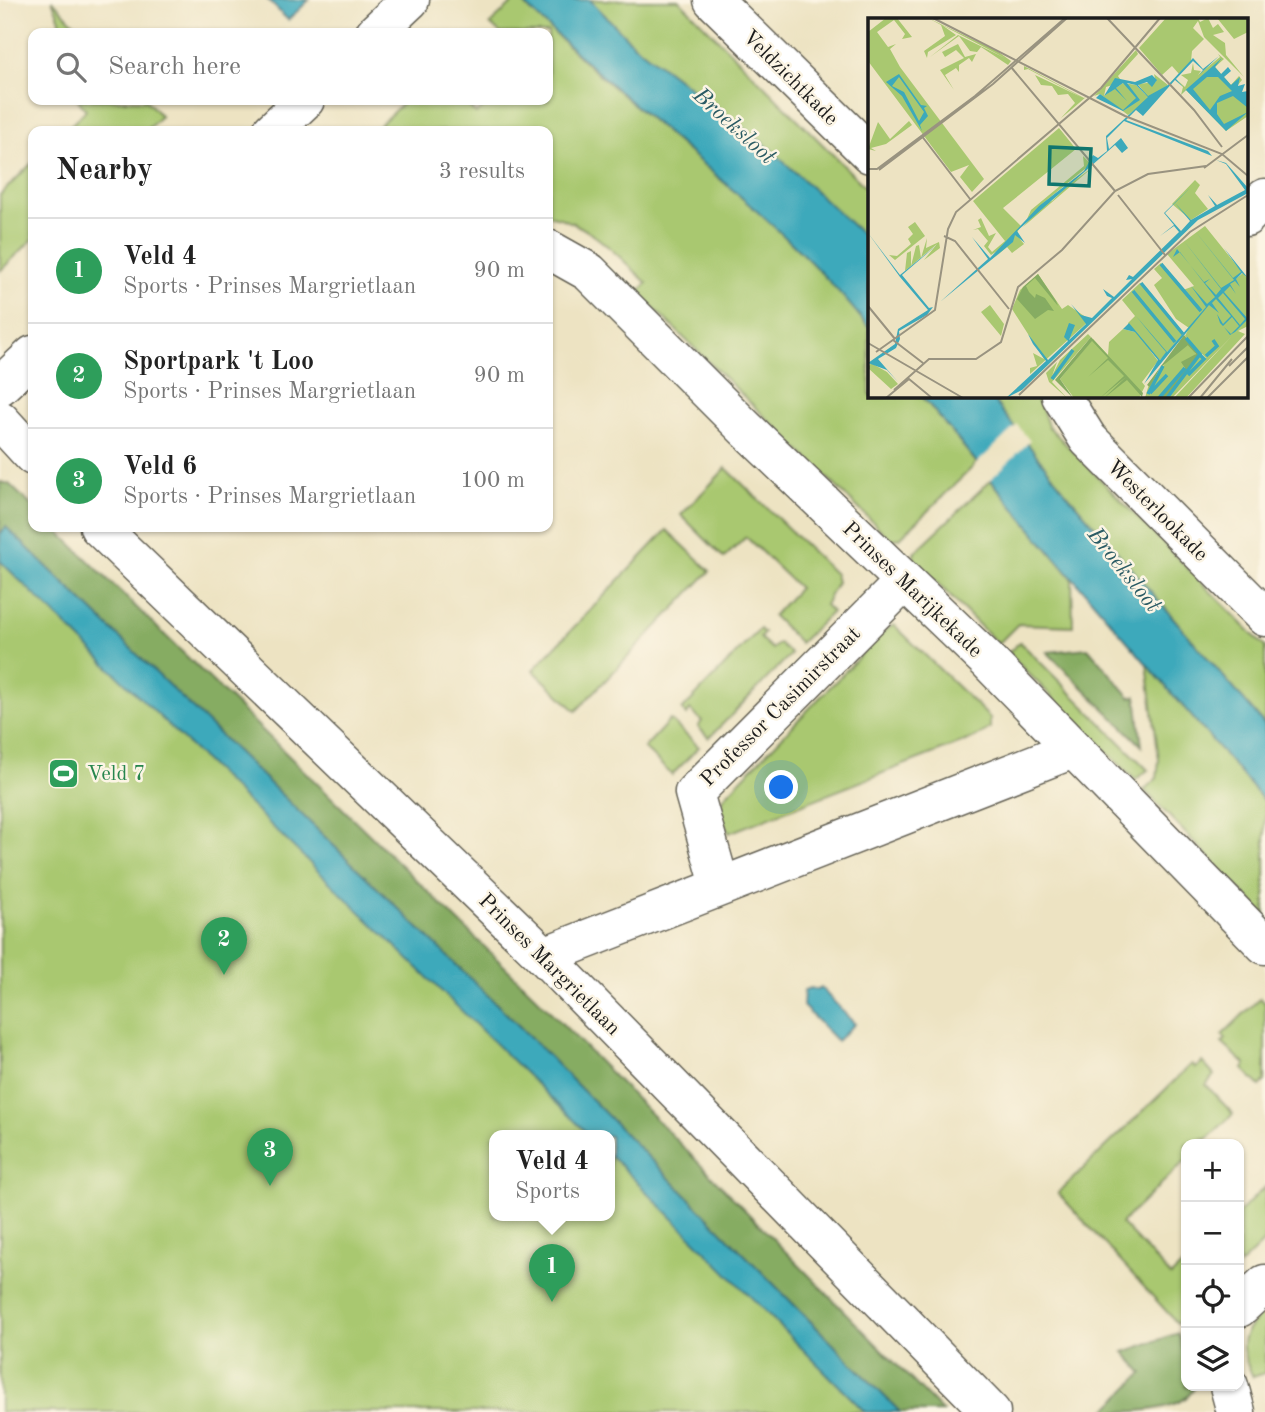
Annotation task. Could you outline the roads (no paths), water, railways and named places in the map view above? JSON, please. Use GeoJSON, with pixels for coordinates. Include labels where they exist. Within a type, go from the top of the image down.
{"type":"FeatureCollection","features":[{"type":"Feature","properties":{"kind":"street","name":"Veldzichtkade"},"geometry":{"type":"LineString","coordinates":[[713,0],[868,152]]}},
{"type":"Feature","properties":{"kind":"street"},"geometry":{"type":"LineString","coordinates":[[380,28],[408,2]]}},
{"type":"Feature","properties":{"kind":"street"},"geometry":{"type":"LineString","coordinates":[[277,126],[300,105]]}},
{"type":"Feature","properties":{"kind":"street"},"geometry":{"type":"LineString","coordinates":[[1248,215],[1265,198]]}},
{"type":"Feature","properties":{"kind":"street","name":"Prinses Marijkekade"},"geometry":{"type":"LineString","coordinates":[[553,252],[589,272],[987,660],[1265,945]]}},
{"type":"Feature","properties":{"kind":"street"},"geometry":{"type":"LineString","coordinates":[[0,386],[28,360]]}},
{"type":"Feature","properties":{"kind":"street","name":"Westerlookade"},"geometry":{"type":"LineString","coordinates":[[1061,397],[1088,439],[1265,617]]}},
{"type":"Feature","properties":{"kind":"street"},"geometry":{"type":"LineString","coordinates":[[0,420],[28,451]]}},
{"type":"Feature","properties":{"kind":"street","name":"Prinses Margrietlaan"},"geometry":{"type":"LineString","coordinates":[[104,532],[544,956],[991,1412]]}},
{"type":"Feature","properties":{"kind":"street","name":"Professor Casimirstraat"},"geometry":{"type":"LineString","coordinates":[[720,885],[694,793],[904,582]]}},
{"type":"Feature","properties":{"kind":"street"},"geometry":{"type":"LineString","coordinates":[[544,956],[1073,749]]}},
{"type":"Feature","properties":{"kind":"street"},"geometry":{"type":"LineString","coordinates":[[1244,1303],[1265,1284]]}},
{"type":"Feature","properties":{"kind":"street"},"geometry":{"type":"LineString","coordinates":[[1230,1391],[1236,1412]]}},
{"type":"Feature","properties":{"kind":"water"},"geometry":{"type":"Polygon","coordinates":[[[268,0],[309,0],[288,20],[268,0]]]}},
{"type":"Feature","properties":{"kind":"water","name":"Broeksloot"},"geometry":{"type":"Polygon","coordinates":[[[520,0],[590,0],[633,44],[769,148],[868,240],[868,327],[801,252],[615,88],[553,31],[553,28],[550,28],[520,0]]]}},
{"type":"Feature","properties":{"kind":"water","name":"Broeksloot"},"geometry":{"type":"Polygon","coordinates":[[[923,397],[991,397],[1068,495],[1265,725],[1265,802],[1043,543],[923,397]]]}},
{"type":"Feature","properties":{"kind":"water"},"geometry":{"type":"Polygon","coordinates":[[[6,527],[515,1022],[900,1412],[865,1412],[615,1160],[615,1130],[584,1130],[0,561],[0,534],[6,527]]]}},
{"type":"Feature","properties":{"kind":"water"},"geometry":{"type":"Polygon","coordinates":[[[821,988],[855,1024],[837,1041],[803,1006],[804,990],[821,988]]]}},
{"type":"Feature","properties":{"kind":"place","name":"Veld 7"},"geometry":{"type":"Point","coordinates":[64,773]}},
{"type":"Feature","properties":{"kind":"place","name":"Sportpark 't Loo"},"geometry":{"type":"Point","coordinates":[224,975]}},
{"type":"Feature","properties":{"kind":"place","name":"Veld 6"},"geometry":{"type":"Point","coordinates":[270,1186]}},
{"type":"Feature","properties":{"kind":"place","name":"Veld 4"},"geometry":{"type":"Point","coordinates":[552,1302]}}]}
